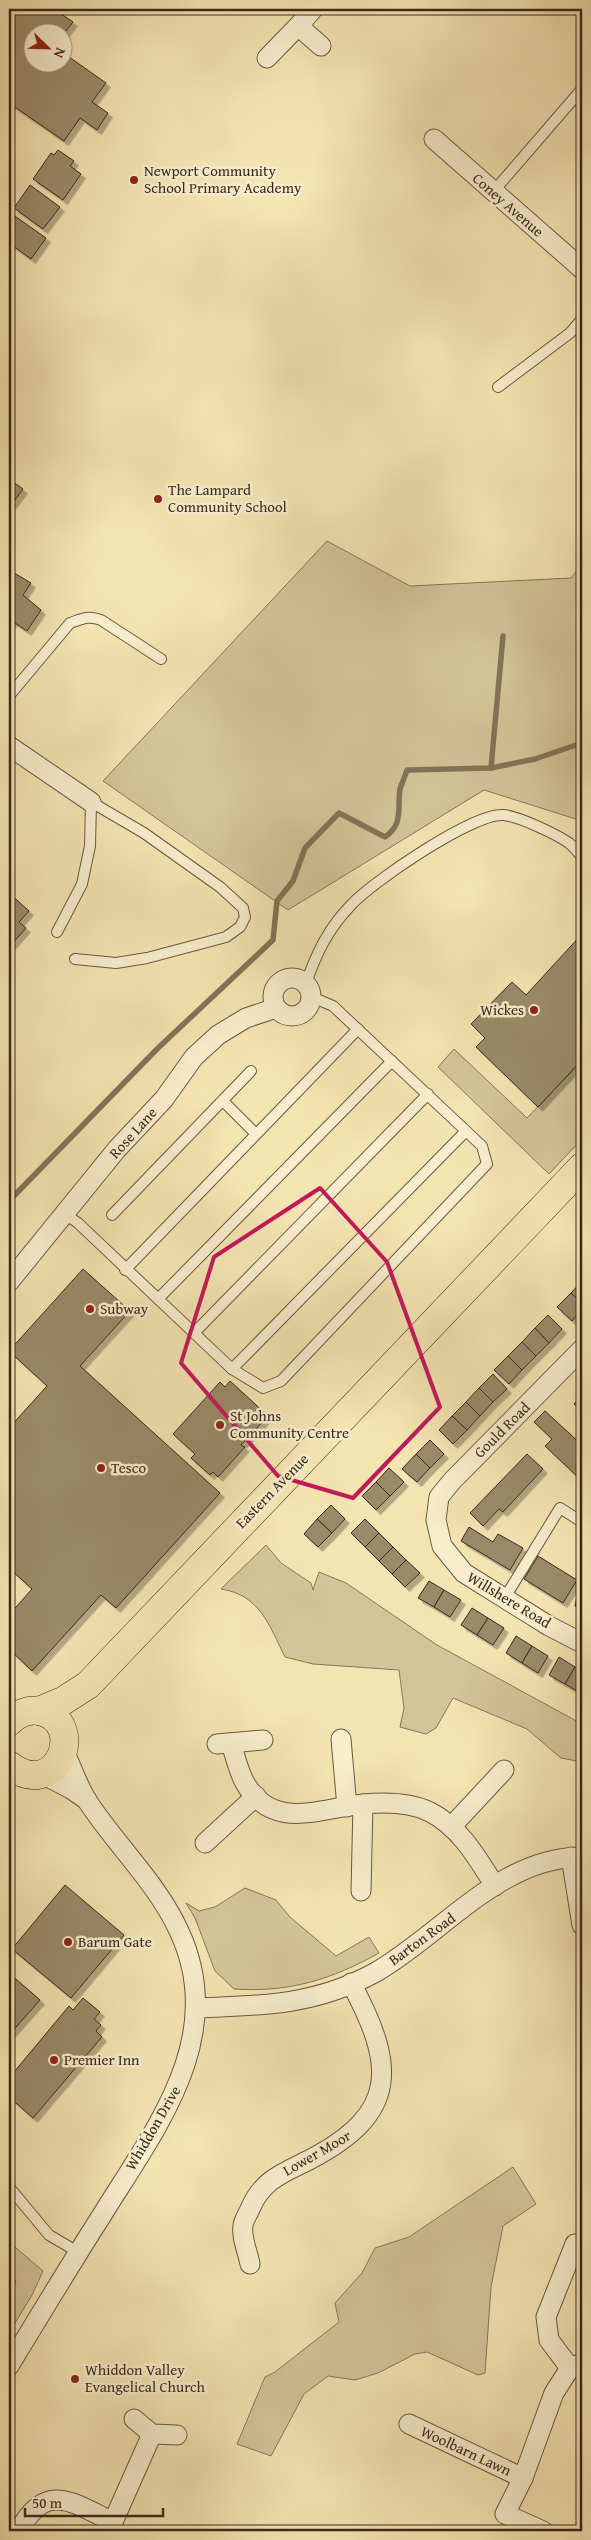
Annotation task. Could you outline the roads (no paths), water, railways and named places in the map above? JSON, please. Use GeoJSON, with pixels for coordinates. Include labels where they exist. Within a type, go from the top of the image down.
{"type":"FeatureCollection","features":[{"type":"Feature","properties":{"kind":"main road","name":"Eastern Avenue"},"geometry":{"type":"LineString","coordinates":[[21,1712],[63,1701],[88,1685],[582,1167]]}},
{"type":"Feature","properties":{"kind":"main road","name":"Eastern Avenue"},"geometry":{"type":"LineString","coordinates":[[21,1774],[60,1761],[63,1740],[88,1685]]}},
{"type":"Feature","properties":{"kind":"main road"},"geometry":{"type":"LineString","coordinates":[[21,1712],[45,1713],[58,1723],[63,1740]]}},
{"type":"Feature","properties":{"kind":"street"},"geometry":{"type":"LineString","coordinates":[[307,16],[305,32],[321,46]]}},
{"type":"Feature","properties":{"kind":"street"},"geometry":{"type":"LineString","coordinates":[[267,58],[307,16]]}},
{"type":"Feature","properties":{"kind":"street","name":"Coney Avenue"},"geometry":{"type":"LineString","coordinates":[[434,139],[582,269]]}},
{"type":"Feature","properties":{"kind":"street"},"geometry":{"type":"LineString","coordinates":[[9,746],[91,802]]}},
{"type":"Feature","properties":{"kind":"street"},"geometry":{"type":"LineString","coordinates":[[291,977],[309,990],[306,1011],[300,1014],[286,1015],[276,1008],[273,993],[278,983],[291,977]]}},
{"type":"Feature","properties":{"kind":"street","name":"Rose Lane"},"geometry":{"type":"LineString","coordinates":[[9,1282],[117,1149],[164,1099],[194,1057],[218,1035],[246,1018],[276,1008]]}},
{"type":"Feature","properties":{"kind":"street","name":"Gould Road"},"geometry":{"type":"LineString","coordinates":[[436,1520],[439,1497],[452,1481],[582,1348]]}},
{"type":"Feature","properties":{"kind":"street","name":"Willshere Road"},"geometry":{"type":"LineString","coordinates":[[436,1520],[442,1546],[464,1574],[582,1643]]}},
{"type":"Feature","properties":{"kind":"street"},"geometry":{"type":"LineString","coordinates":[[341,1739],[355,1806],[361,1892]]}},
{"type":"Feature","properties":{"kind":"street","name":"Whiddon Drive"},"geometry":{"type":"LineString","coordinates":[[63,1740],[86,1800]]}},
{"type":"Feature","properties":{"kind":"street"},"geometry":{"type":"LineString","coordinates":[[263,1740],[224,1744],[245,1783],[270,1808],[291,1813],[312,1814],[355,1806],[407,1804],[431,1812],[452,1827],[473,1852],[495,1886]]}},
{"type":"Feature","properties":{"kind":"street"},"geometry":{"type":"LineString","coordinates":[[452,1827],[504,1770]]}},
{"type":"Feature","properties":{"kind":"street","name":"Whiddon Drive"},"geometry":{"type":"LineString","coordinates":[[9,2366],[156,2127],[180,2083],[191,2044],[196,2008],[189,1954],[179,1930],[134,1860],[86,1800],[71,1789],[21,1774]]}},
{"type":"Feature","properties":{"kind":"street"},"geometry":{"type":"LineString","coordinates":[[205,1843],[256,1796]]}},
{"type":"Feature","properties":{"kind":"street"},"geometry":{"type":"LineString","coordinates":[[576,1857],[582,1925]]}},
{"type":"Feature","properties":{"kind":"street","name":"Barton Road"},"geometry":{"type":"LineString","coordinates":[[196,2008],[261,2005],[303,2000],[351,1983],[375,1972],[410,1951],[446,1921],[495,1886],[522,1872],[576,1857]]}},
{"type":"Feature","properties":{"kind":"street","name":"Lower Moor"},"geometry":{"type":"LineString","coordinates":[[250,2264],[243,2226],[259,2192],[278,2176],[316,2156],[359,2128],[371,2113],[378,2096],[382,2075],[381,2051],[375,2032],[351,1983]]}},
{"type":"Feature","properties":{"kind":"street","name":"Woolbarn Lawn"},"geometry":{"type":"LineString","coordinates":[[542,2531],[505,2514],[523,2478],[554,2393],[576,2366],[549,2340],[546,2316],[575,2244]]}},
{"type":"Feature","properties":{"kind":"street"},"geometry":{"type":"LineString","coordinates":[[134,2419],[152,2434],[177,2435]]}},
{"type":"Feature","properties":{"kind":"street","name":"Woolbarn Lawn"},"geometry":{"type":"LineString","coordinates":[[409,2424],[523,2478]]}},
{"type":"Feature","properties":{"kind":"street"},"geometry":{"type":"LineString","coordinates":[[16,2528],[39,2505],[58,2498],[68,2500],[111,2527],[152,2434]]}},
{"type":"Feature","properties":{"kind":"lane"},"geometry":{"type":"LineString","coordinates":[[493,192],[582,88]]}},
{"type":"Feature","properties":{"kind":"lane"},"geometry":{"type":"LineString","coordinates":[[498,387],[570,333],[582,319]]}},
{"type":"Feature","properties":{"kind":"lane"},"geometry":{"type":"LineString","coordinates":[[9,696],[70,623],[83,618],[92,616],[101,620],[161,659]]}},
{"type":"Feature","properties":{"kind":"lane"},"geometry":{"type":"LineString","coordinates":[[57,932],[82,884],[90,846],[91,802],[144,833],[220,887],[243,908],[245,916],[240,927],[226,937],[147,958],[116,963],[75,959]]}},
{"type":"Feature","properties":{"kind":"lane"},"geometry":{"type":"LineString","coordinates":[[66,1214],[78,1223],[125,1270],[232,1369],[263,1388],[281,1381],[487,1164],[482,1146],[333,1006],[309,990],[320,944],[351,904],[420,853],[478,820],[503,815],[526,822],[569,843],[582,857]]}},
{"type":"Feature","properties":{"kind":"lane"},"geometry":{"type":"LineString","coordinates":[[125,1270],[358,1029]]}},
{"type":"Feature","properties":{"kind":"lane"},"geometry":{"type":"LineString","coordinates":[[158,1300],[392,1060]]}},
{"type":"Feature","properties":{"kind":"lane"},"geometry":{"type":"LineString","coordinates":[[112,1214],[252,1071]]}},
{"type":"Feature","properties":{"kind":"lane"},"geometry":{"type":"LineString","coordinates":[[194,1333],[428,1094]]}},
{"type":"Feature","properties":{"kind":"lane"},"geometry":{"type":"LineString","coordinates":[[222,1101],[256,1134]]}},
{"type":"Feature","properties":{"kind":"lane"},"geometry":{"type":"LineString","coordinates":[[232,1369],[466,1131]]}},
{"type":"Feature","properties":{"kind":"lane"},"geometry":{"type":"LineString","coordinates":[[504,1599],[560,1508],[582,1522]]}},
{"type":"Feature","properties":{"kind":"lane"},"geometry":{"type":"LineString","coordinates":[[9,2162],[9,2168]]}},
{"type":"Feature","properties":{"kind":"lane"},"geometry":{"type":"LineString","coordinates":[[9,2187],[49,2234],[78,2252]]}},
{"type":"Feature","properties":{"kind":"waterway"},"geometry":{"type":"LineString","coordinates":[[491,768],[503,636]]}},
{"type":"Feature","properties":{"kind":"waterway"},"geometry":{"type":"LineString","coordinates":[[9,1201],[157,1049],[273,940],[277,901],[293,881],[305,848],[339,813],[385,837],[395,827],[397,821],[400,789],[407,770],[491,768],[535,759],[582,743]]}},
{"type":"Feature","properties":{"kind":"place","name":"Newport Community School Primary Academy"},"geometry":{"type":"Point","coordinates":[134,180]}},
{"type":"Feature","properties":{"kind":"place","name":"The Lampard Community School"},"geometry":{"type":"Point","coordinates":[158,499]}},
{"type":"Feature","properties":{"kind":"place","name":"Wickes"},"geometry":{"type":"Point","coordinates":[534,1010]}},
{"type":"Feature","properties":{"kind":"place","name":"Subway"},"geometry":{"type":"Point","coordinates":[90,1309]}},
{"type":"Feature","properties":{"kind":"place","name":"St Johns Community Centre"},"geometry":{"type":"Point","coordinates":[220,1425]}},
{"type":"Feature","properties":{"kind":"place","name":"Tesco"},"geometry":{"type":"Point","coordinates":[101,1468]}},
{"type":"Feature","properties":{"kind":"place","name":"Barum Gate"},"geometry":{"type":"Point","coordinates":[68,1942]}},
{"type":"Feature","properties":{"kind":"place","name":"Premier Inn"},"geometry":{"type":"Point","coordinates":[54,2060]}},
{"type":"Feature","properties":{"kind":"place","name":"Whiddon Valley Evangelical Church"},"geometry":{"type":"Point","coordinates":[75,2379]}}]}
